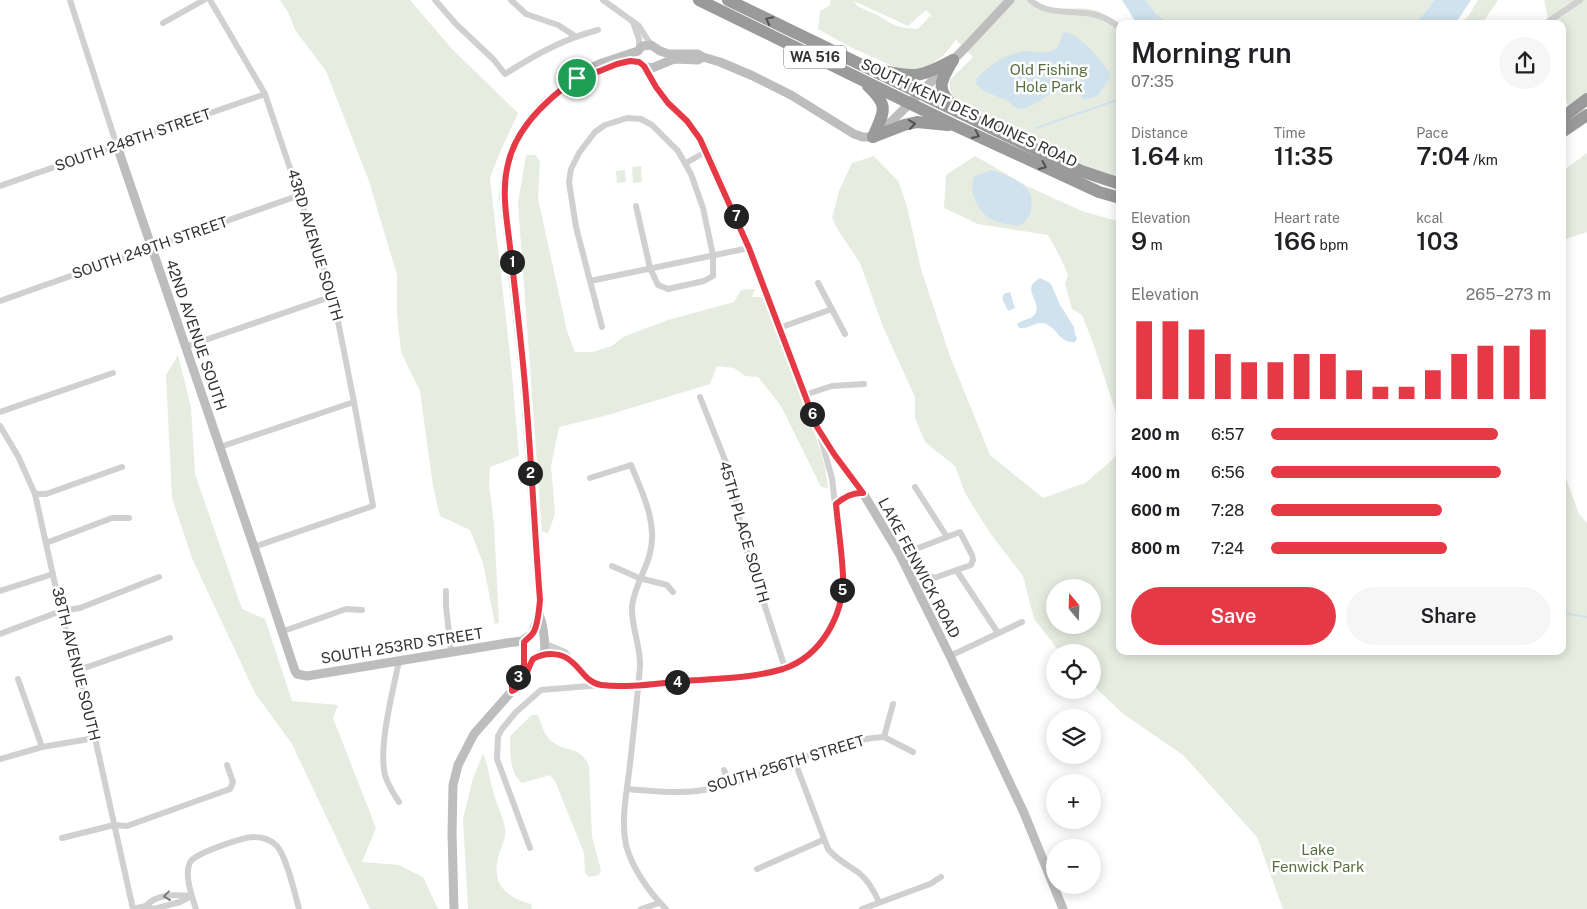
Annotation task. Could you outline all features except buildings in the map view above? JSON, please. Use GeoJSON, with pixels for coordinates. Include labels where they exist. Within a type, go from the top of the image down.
{"type":"FeatureCollection","features":[{"type":"Feature","properties":{"kind":"highway","name":"SOUTH KENT DES MOINES ROAD"},"geometry":{"type":"LineString","coordinates":[[699,0],[915,98],[962,113],[1081,171],[1116,183]]}},
{"type":"Feature","properties":{"kind":"highway","name":"SOUTH KENT DES MOINES ROAD"},"geometry":{"type":"LineString","coordinates":[[728,0],[863,73]]}},
{"type":"Feature","properties":{"kind":"highway"},"geometry":{"type":"LineString","coordinates":[[863,73],[909,76],[928,73],[953,60]]}},
{"type":"Feature","properties":{"kind":"highway"},"geometry":{"type":"LineString","coordinates":[[953,60],[941,82],[941,88],[946,100],[962,113]]}},
{"type":"Feature","properties":{"kind":"highway"},"geometry":{"type":"LineString","coordinates":[[863,73],[883,105],[882,117],[873,136]]}},
{"type":"Feature","properties":{"kind":"highway","name":"SOUTH KENT DES MOINES ROAD"},"geometry":{"type":"LineString","coordinates":[[915,98],[954,125],[1099,192],[1116,197]]}},
{"type":"Feature","properties":{"kind":"highway"},"geometry":{"type":"LineString","coordinates":[[1566,115],[1587,100]]}},
{"type":"Feature","properties":{"kind":"highway"},"geometry":{"type":"LineString","coordinates":[[1566,129],[1587,114]]}},
{"type":"Feature","properties":{"kind":"highway"},"geometry":{"type":"LineString","coordinates":[[873,136],[917,122],[954,125]]}},
{"type":"Feature","properties":{"kind":"street","name":"42ND AVENUE SOUTH"},"geometry":{"type":"LineString","coordinates":[[70,0],[151,248],[254,547],[293,668],[297,674],[302,675]]}},
{"type":"Feature","properties":{"kind":"street"},"geometry":{"type":"LineString","coordinates":[[163,24],[204,0]]}},
{"type":"Feature","properties":{"kind":"street","name":"43RD AVENUE SOUTH"},"geometry":{"type":"LineString","coordinates":[[210,0],[265,94],[333,296],[373,506],[254,547]]}},
{"type":"Feature","properties":{"kind":"street"},"geometry":{"type":"LineString","coordinates":[[435,0],[456,24],[494,60],[505,74],[536,55],[575,36],[598,30]]}},
{"type":"Feature","properties":{"kind":"street"},"geometry":{"type":"LineString","coordinates":[[511,0],[526,14],[558,25],[575,36]]}},
{"type":"Feature","properties":{"kind":"street"},"geometry":{"type":"LineString","coordinates":[[603,0],[640,26],[651,45],[660,51],[669,54],[698,54],[753,76],[807,104],[854,134],[863,137],[873,136],[889,124],[1010,0]]}},
{"type":"Feature","properties":{"kind":"street"},"geometry":{"type":"LineString","coordinates":[[1030,0],[1035,5],[1049,9],[1095,10],[1110,18],[1116,24]]}},
{"type":"Feature","properties":{"kind":"street"},"geometry":{"type":"LineString","coordinates":[[1551,20],[1580,0]]}},
{"type":"Feature","properties":{"kind":"street"},"geometry":{"type":"LineString","coordinates":[[633,22],[639,39],[637,55],[642,64]]}},
{"type":"Feature","properties":{"kind":"street"},"geometry":{"type":"LineString","coordinates":[[512,691],[512,685],[524,665],[524,642],[530,636],[539,615],[540,600],[524,375],[504,198],[508,163],[515,143],[526,125],[545,103],[577,78],[578,74],[644,45],[651,45]]}},
{"type":"Feature","properties":{"kind":"street"},"geometry":{"type":"LineString","coordinates":[[659,89],[662,55],[660,51]]}},
{"type":"Feature","properties":{"kind":"street"},"geometry":{"type":"LineString","coordinates":[[577,78],[580,79],[623,62],[642,64],[652,68],[674,59],[698,60],[703,57]]}},
{"type":"Feature","properties":{"kind":"street","name":"LAKE FENWICK ROAD"},"geometry":{"type":"LineString","coordinates":[[642,64],[668,103],[690,124],[706,151],[749,248],[817,427],[863,493],[900,554],[1024,813],[1063,909]]}},
{"type":"Feature","properties":{"kind":"street","name":"SOUTH 248TH STREET"},"geometry":{"type":"LineString","coordinates":[[0,186],[265,94]]}},
{"type":"Feature","properties":{"kind":"street"},"geometry":{"type":"LineString","coordinates":[[602,327],[576,227],[570,195],[570,175],[574,162],[590,138],[605,125],[632,118],[645,120],[678,151],[686,163],[700,198],[713,255],[713,276],[708,280],[668,289],[660,287],[655,282],[650,268],[636,206]]}},
{"type":"Feature","properties":{"kind":"street"},"geometry":{"type":"LineString","coordinates":[[686,163],[706,151]]}},
{"type":"Feature","properties":{"kind":"street","name":"SOUTH 249TH STREET"},"geometry":{"type":"LineString","coordinates":[[0,301],[300,194]]}},
{"type":"Feature","properties":{"kind":"street"},"geometry":{"type":"LineString","coordinates":[[590,281],[749,248]]}},
{"type":"Feature","properties":{"kind":"street"},"geometry":{"type":"LineString","coordinates":[[818,283],[845,334]]}},
{"type":"Feature","properties":{"kind":"street"},"geometry":{"type":"LineString","coordinates":[[186,347],[333,296]]}},
{"type":"Feature","properties":{"kind":"street"},"geometry":{"type":"LineString","coordinates":[[779,328],[832,309]]}},
{"type":"Feature","properties":{"kind":"street"},"geometry":{"type":"LineString","coordinates":[[0,412],[113,373]]}},
{"type":"Feature","properties":{"kind":"street"},"geometry":{"type":"LineString","coordinates":[[804,395],[832,386],[864,384]]}},
{"type":"Feature","properties":{"kind":"street","name":"45TH PLACE SOUTH"},"geometry":{"type":"LineString","coordinates":[[700,397],[726,465],[735,496],[744,542],[785,668]]}},
{"type":"Feature","properties":{"kind":"street"},"geometry":{"type":"LineString","coordinates":[[220,447],[354,402]]}},
{"type":"Feature","properties":{"kind":"street","name":"38TH AVENUE SOUTH"},"geometry":{"type":"LineString","coordinates":[[0,426],[18,456],[35,494],[61,611],[95,738],[133,909]]}},
{"type":"Feature","properties":{"kind":"street"},"geometry":{"type":"LineString","coordinates":[[530,848],[497,759],[496,747],[498,736],[502,729],[516,712],[541,690],[737,678],[764,674],[785,668],[804,657],[822,641],[831,628],[841,600],[843,576],[836,504],[827,456],[817,427]]}},
{"type":"Feature","properties":{"kind":"street"},"geometry":{"type":"LineString","coordinates":[[590,478],[631,465],[647,506],[652,537],[650,554],[639,578],[632,606],[634,634],[639,654],[638,685],[624,824],[627,847],[634,865],[659,902],[666,909]]}},
{"type":"Feature","properties":{"kind":"street"},"geometry":{"type":"LineString","coordinates":[[35,494],[46,494],[122,467]]}},
{"type":"Feature","properties":{"kind":"street"},"geometry":{"type":"LineString","coordinates":[[915,487],[947,537]]}},
{"type":"Feature","properties":{"kind":"street"},"geometry":{"type":"LineString","coordinates":[[836,504],[846,496],[858,492],[863,493]]}},
{"type":"Feature","properties":{"kind":"street"},"geometry":{"type":"LineString","coordinates":[[46,543],[112,518],[129,518]]}},
{"type":"Feature","properties":{"kind":"street"},"geometry":{"type":"LineString","coordinates":[[900,554],[960,532],[973,558],[970,566],[934,578],[926,574]]}},
{"type":"Feature","properties":{"kind":"street"},"geometry":{"type":"LineString","coordinates":[[612,566],[639,578],[668,585],[673,592]]}},
{"type":"Feature","properties":{"kind":"street"},"geometry":{"type":"LineString","coordinates":[[957,571],[998,633]]}},
{"type":"Feature","properties":{"kind":"street"},"geometry":{"type":"LineString","coordinates":[[0,591],[53,574]]}},
{"type":"Feature","properties":{"kind":"street"},"geometry":{"type":"LineString","coordinates":[[0,634],[61,611],[80,608],[159,578]]}},
{"type":"Feature","properties":{"kind":"street"},"geometry":{"type":"LineString","coordinates":[[446,591],[451,652]]}},
{"type":"Feature","properties":{"kind":"street"},"geometry":{"type":"LineString","coordinates":[[281,632],[346,609],[362,610]]}},
{"type":"Feature","properties":{"kind":"street"},"geometry":{"type":"LineString","coordinates":[[454,909],[453,785],[458,765],[474,734],[512,691],[517,690],[531,663],[545,650],[539,615]]}},
{"type":"Feature","properties":{"kind":"street"},"geometry":{"type":"LineString","coordinates":[[950,656],[1022,622]]}},
{"type":"Feature","properties":{"kind":"street"},"geometry":{"type":"LineString","coordinates":[[530,636],[540,635],[546,644],[565,652],[587,678],[600,685]]}},
{"type":"Feature","properties":{"kind":"street","name":"SOUTH 253RD STREET"},"geometry":{"type":"LineString","coordinates":[[302,675],[307,676],[507,644],[530,636]]}},
{"type":"Feature","properties":{"kind":"street"},"geometry":{"type":"LineString","coordinates":[[76,671],[170,638]]}},
{"type":"Feature","properties":{"kind":"street"},"geometry":{"type":"LineString","coordinates":[[507,644],[520,648],[528,657],[553,654],[571,660]]}},
{"type":"Feature","properties":{"kind":"street"},"geometry":{"type":"LineString","coordinates":[[398,802],[387,780],[383,756],[399,661]]}},
{"type":"Feature","properties":{"kind":"street"},"geometry":{"type":"LineString","coordinates":[[18,679],[42,747]]}},
{"type":"Feature","properties":{"kind":"street"},"geometry":{"type":"LineString","coordinates":[[894,704],[884,737],[913,752]]}},
{"type":"Feature","properties":{"kind":"street","name":"SOUTH 256TH STREET"},"geometry":{"type":"LineString","coordinates":[[627,789],[683,792],[704,790],[730,784],[852,741],[884,737]]}},
{"type":"Feature","properties":{"kind":"street"},"geometry":{"type":"LineString","coordinates":[[0,759],[42,747],[95,738]]}},
{"type":"Feature","properties":{"kind":"street"},"geometry":{"type":"LineString","coordinates":[[795,762],[828,849],[835,858],[860,874],[872,888],[879,902]]}},
{"type":"Feature","properties":{"kind":"street"},"geometry":{"type":"LineString","coordinates":[[62,838],[114,825],[127,826],[230,789],[233,782],[227,765]]}},
{"type":"Feature","properties":{"kind":"street"},"geometry":{"type":"LineString","coordinates":[[724,770],[730,784]]}},
{"type":"Feature","properties":{"kind":"street"},"geometry":{"type":"LineString","coordinates":[[196,909],[191,896],[188,870],[191,861],[199,855],[254,836],[270,840],[277,845],[282,854],[300,909]]}},
{"type":"Feature","properties":{"kind":"street"},"geometry":{"type":"LineString","coordinates":[[757,869],[823,840]]}},
{"type":"Feature","properties":{"kind":"street"},"geometry":{"type":"LineString","coordinates":[[862,909],[930,884],[941,878]]}},
{"type":"Feature","properties":{"kind":"street"},"geometry":{"type":"LineString","coordinates":[[133,909],[146,906],[154,909],[180,902],[191,896]]}},
{"type":"Feature","properties":{"kind":"street"},"geometry":{"type":"LineString","coordinates":[[641,909],[659,902]]}},
{"type":"Feature","properties":{"kind":"green space"},"geometry":{"type":"Polygon","coordinates":[[[280,0],[410,0],[452,49],[518,113],[490,178],[511,363],[519,456],[490,467],[489,483],[494,524],[499,623],[495,624],[483,563],[470,530],[440,516],[433,486],[420,391],[401,352],[397,313],[397,275],[369,181],[326,71],[295,30],[288,12],[280,0]]]}},
{"type":"Feature","properties":{"kind":"green space","name":"Old Fishing Hole Park"},"geometry":{"type":"Polygon","coordinates":[[[831,0],[1030,0],[1044,7],[1094,10],[1105,15],[1116,24],[1116,182],[962,113],[950,90],[950,80],[973,57],[956,40],[942,57],[923,69],[901,70],[846,45],[818,29],[820,11],[829,6],[831,0]],[[854,1],[857,6],[894,25],[905,28],[918,29],[930,16],[933,17],[926,10],[908,26],[854,1]]]}},
{"type":"Feature","properties":{"kind":"green space"},"geometry":{"type":"Polygon","coordinates":[[[1146,0],[1434,0],[1418,20],[1164,20],[1156,14],[1146,0]]]}},
{"type":"Feature","properties":{"kind":"green space"},"geometry":{"type":"Polygon","coordinates":[[[1478,0],[1498,0],[1485,20],[1465,20],[1478,0]]]}},
{"type":"Feature","properties":{"kind":"green space"},"geometry":{"type":"Polygon","coordinates":[[[1544,0],[1587,0],[1587,99],[1569,113],[1566,98],[1566,20],[1548,20],[1544,0]]]}},
{"type":"Feature","properties":{"kind":"green space"},"geometry":{"type":"Polygon","coordinates":[[[1587,153],[1587,232],[1566,239],[1566,169],[1587,153]]]}},
{"type":"Feature","properties":{"kind":"green space"},"geometry":{"type":"Polygon","coordinates":[[[526,155],[536,155],[540,162],[538,199],[567,331],[575,352],[592,352],[612,346],[623,337],[668,320],[734,302],[741,290],[755,289],[752,297],[763,297],[812,424],[825,466],[828,488],[821,487],[781,406],[758,377],[745,376],[734,368],[717,366],[710,384],[608,415],[559,427],[551,466],[555,514],[548,534],[542,531],[518,203],[526,155]]]}},
{"type":"Feature","properties":{"kind":"green space","name":"Lake Fenwick Park"},"geometry":{"type":"Polygon","coordinates":[[[874,156],[898,181],[907,206],[921,269],[950,356],[990,455],[1043,498],[1085,483],[1116,454],[1116,655],[1566,655],[1566,478],[1579,514],[1587,523],[1587,909],[1283,909],[1257,837],[1183,755],[1122,713],[1101,693],[1101,644],[1054,644],[1034,619],[1023,576],[990,533],[965,493],[955,466],[925,442],[915,418],[915,397],[884,329],[860,263],[832,218],[839,191],[852,163],[874,156]]]}},
{"type":"Feature","properties":{"kind":"green space"},"geometry":{"type":"Polygon","coordinates":[[[975,156],[1027,186],[1082,211],[1116,221],[1116,413],[1082,315],[1072,309],[1065,283],[1068,275],[1048,235],[978,224],[944,208],[946,175],[975,156]],[[990,170],[974,176],[1025,221],[1029,214],[1030,198],[1027,190],[990,170]]]}},
{"type":"Feature","properties":{"kind":"green space"},"geometry":{"type":"Polygon","coordinates":[[[641,166],[642,182],[633,183],[632,167],[641,166]]]}},
{"type":"Feature","properties":{"kind":"green space"},"geometry":{"type":"Polygon","coordinates":[[[625,170],[626,182],[617,183],[616,171],[625,170]]]}},
{"type":"Feature","properties":{"kind":"green space"},"geometry":{"type":"Polygon","coordinates":[[[178,355],[191,407],[195,474],[242,609],[265,619],[292,701],[338,705],[333,718],[376,828],[362,862],[399,865],[423,877],[438,909],[370,909],[292,744],[255,693],[192,558],[172,498],[166,375],[178,355]]]}},
{"type":"Feature","properties":{"kind":"green space"},"geometry":{"type":"Polygon","coordinates":[[[532,715],[538,715],[548,738],[559,746],[582,755],[589,766],[592,837],[601,870],[599,875],[589,877],[585,873],[584,853],[555,781],[550,775],[522,783],[512,768],[510,736],[532,715]]]}},
{"type":"Feature","properties":{"kind":"green space"},"geometry":{"type":"Polygon","coordinates":[[[483,754],[505,828],[505,836],[497,867],[499,883],[514,898],[531,904],[532,909],[468,909],[463,819],[473,778],[483,754]]]}},
{"type":"Feature","properties":{"kind":"water"},"geometry":{"type":"Polygon","coordinates":[[[1122,0],[1146,0],[1156,14],[1164,20],[1134,20],[1122,0]]]}},
{"type":"Feature","properties":{"kind":"water"},"geometry":{"type":"Polygon","coordinates":[[[1434,0],[1471,0],[1458,20],[1418,20],[1434,0]]]}},
{"type":"Feature","properties":{"kind":"water"},"geometry":{"type":"Polygon","coordinates":[[[1066,32],[1085,44],[1099,58],[1108,72],[1110,77],[1098,96],[1084,100],[1074,88],[1063,88],[1022,109],[1016,108],[1005,99],[987,92],[976,83],[980,75],[1001,59],[1025,51],[1048,52],[1053,50],[1058,47],[1063,34],[1066,32]]]}},
{"type":"Feature","properties":{"kind":"water"},"geometry":{"type":"Polygon","coordinates":[[[990,170],[1016,180],[1028,190],[1032,205],[1031,211],[1026,221],[1022,224],[1016,226],[995,221],[982,212],[974,197],[972,189],[973,180],[974,176],[990,170]]]}},
{"type":"Feature","properties":{"kind":"water"},"geometry":{"type":"Polygon","coordinates":[[[1040,278],[1052,286],[1060,305],[1074,327],[1077,338],[1075,342],[1065,340],[1050,326],[1043,323],[1019,328],[1017,324],[1035,314],[1037,309],[1031,287],[1040,278]]]}},
{"type":"Feature","properties":{"kind":"water"},"geometry":{"type":"Polygon","coordinates":[[[1010,292],[1015,308],[1008,311],[1002,298],[1004,294],[1010,292]]]}},
{"type":"Feature","properties":{"kind":"waterway"},"geometry":{"type":"LineString","coordinates":[[1036,128],[1116,100]]}},
{"type":"Feature","properties":{"kind":"waterway"},"geometry":{"type":"LineString","coordinates":[[1566,614],[1587,617]]}},
{"type":"Feature","properties":{"kind":"route"},"geometry":{"type":"LineString","coordinates":[[623,62],[639,62],[647,70],[656,87],[668,103],[687,121],[698,135],[749,248],[817,427],[863,493],[858,492],[846,496],[836,504],[843,576],[841,600],[837,615],[822,641],[804,657],[785,668],[764,674],[737,678],[638,685],[600,685],[587,678],[571,660],[547,654],[533,659],[517,690],[512,691],[512,685],[524,665],[524,642],[534,630],[536,618],[539,615],[540,600],[524,375],[504,198],[505,180],[508,163],[515,143],[526,125],[545,103],[577,78],[580,79],[623,62]]}}]}
